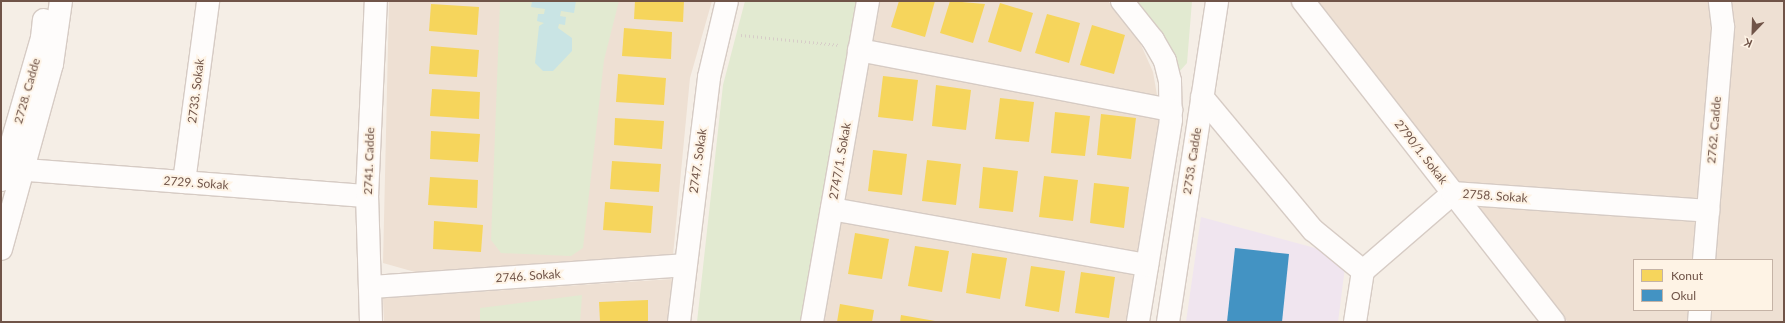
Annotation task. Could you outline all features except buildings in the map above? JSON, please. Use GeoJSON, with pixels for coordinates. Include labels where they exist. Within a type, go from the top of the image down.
{"type":"FeatureCollection","features":[{"type":"Feature","properties":{"kind":"street","name":"2728. Cadde"},"geometry":{"type":"LineString","coordinates":[[8,171],[42,38],[46,1]]}},
{"type":"Feature","properties":{"kind":"street","name":"2728. Cadde"},"geometry":{"type":"LineString","coordinates":[[8,171],[52,64],[61,1]]}},
{"type":"Feature","properties":{"kind":"street","name":"2733. Sokak"},"geometry":{"type":"LineString","coordinates":[[184,182],[208,1]]}},
{"type":"Feature","properties":{"kind":"street","name":"2741. Cadde"},"geometry":{"type":"LineString","coordinates":[[371,322],[372,287],[367,196],[376,1]]}},
{"type":"Feature","properties":{"kind":"street","name":"2747. Sokak"},"geometry":{"type":"LineString","coordinates":[[679,322],[683,265],[709,77],[727,1]]}},
{"type":"Feature","properties":{"kind":"street","name":"2747/1. Sokak"},"geometry":{"type":"LineString","coordinates":[[812,322],[868,1]]}},
{"type":"Feature","properties":{"kind":"street"},"geometry":{"type":"LineString","coordinates":[[1122,1],[1153,40],[1165,61],[1171,110],[1138,322]]}},
{"type":"Feature","properties":{"kind":"street","name":"2753. Cadde"},"geometry":{"type":"LineString","coordinates":[[1168,322],[1217,1]]}},
{"type":"Feature","properties":{"kind":"street","name":"2790/1. Sokak"},"geometry":{"type":"LineString","coordinates":[[1304,1],[1554,322]]}},
{"type":"Feature","properties":{"kind":"street","name":"2762. Cadde"},"geometry":{"type":"LineString","coordinates":[[1704,259],[1723,27],[1720,1]]}},
{"type":"Feature","properties":{"kind":"street"},"geometry":{"type":"LineString","coordinates":[[859,50],[1171,110]]}},
{"type":"Feature","properties":{"kind":"street"},"geometry":{"type":"LineString","coordinates":[[1202,97],[1313,230],[1363,271],[1355,322]]}},
{"type":"Feature","properties":{"kind":"street","name":"2729. Sokak"},"geometry":{"type":"LineString","coordinates":[[8,171],[184,182],[367,196]]}},
{"type":"Feature","properties":{"kind":"street"},"geometry":{"type":"LineString","coordinates":[[1,249],[8,171]]}},
{"type":"Feature","properties":{"kind":"street","name":"2758. Sokak"},"geometry":{"type":"LineString","coordinates":[[1363,271],[1453,193],[1708,211]]}},
{"type":"Feature","properties":{"kind":"street"},"geometry":{"type":"LineString","coordinates":[[832,209],[1147,265]]}},
{"type":"Feature","properties":{"kind":"street","name":"2746. Sokak"},"geometry":{"type":"LineString","coordinates":[[372,287],[683,265]]}},
{"type":"Feature","properties":{"kind":"street"},"geometry":{"type":"LineString","coordinates":[[1699,322],[1700,311]]}},
{"type":"Feature","properties":{"kind":"path"},"geometry":{"type":"LineString","coordinates":[[719,32],[820,41],[859,50]]}},
{"type":"Feature","properties":{"kind":"shaded area"},"geometry":{"type":"Polygon","coordinates":[[[389,1],[712,1],[690,78],[673,255],[415,272],[383,263],[389,1]]]}},
{"type":"Feature","properties":{"kind":"shaded area"},"geometry":{"type":"Polygon","coordinates":[[[880,1],[1108,1],[1138,38],[1153,72],[1163,130],[1128,322],[823,322],[880,1]]]}},
{"type":"Feature","properties":{"kind":"shaded area"},"geometry":{"type":"Polygon","coordinates":[[[1316,1],[1784,1],[1784,322],[1568,322],[1316,1]]]}},
{"type":"Feature","properties":{"kind":"shaded area"},"geometry":{"type":"Polygon","coordinates":[[[1201,217],[1315,248],[1345,267],[1338,322],[1186,322],[1201,217]]]}},
{"type":"Feature","properties":{"kind":"shaded area"},"geometry":{"type":"Polygon","coordinates":[[[672,279],[669,322],[384,322],[383,298],[672,279]]]}},
{"type":"Feature","properties":{"kind":"green space"},"geometry":{"type":"Polygon","coordinates":[[[500,1],[619,1],[604,60],[583,248],[571,256],[501,253],[491,240],[500,1]]]}},
{"type":"Feature","properties":{"kind":"green space"},"geometry":{"type":"Polygon","coordinates":[[[745,1],[857,1],[800,322],[697,322],[723,85],[745,1]]]}},
{"type":"Feature","properties":{"kind":"green space"},"geometry":{"type":"Polygon","coordinates":[[[1132,1],[1192,1],[1187,63],[1179,72],[1173,56],[1132,1]]]}},
{"type":"Feature","properties":{"kind":"green space"},"geometry":{"type":"Polygon","coordinates":[[[582,295],[580,322],[480,322],[480,308],[582,295]]]}},
{"type":"Feature","properties":{"kind":"water"},"geometry":{"type":"Polygon","coordinates":[[[532,1],[576,1],[574,13],[561,11],[560,16],[566,17],[565,25],[559,24],[558,28],[572,38],[572,51],[553,71],[543,71],[535,63],[539,26],[544,23],[537,21],[538,14],[544,14],[545,9],[531,7],[532,1]]]}}]}
